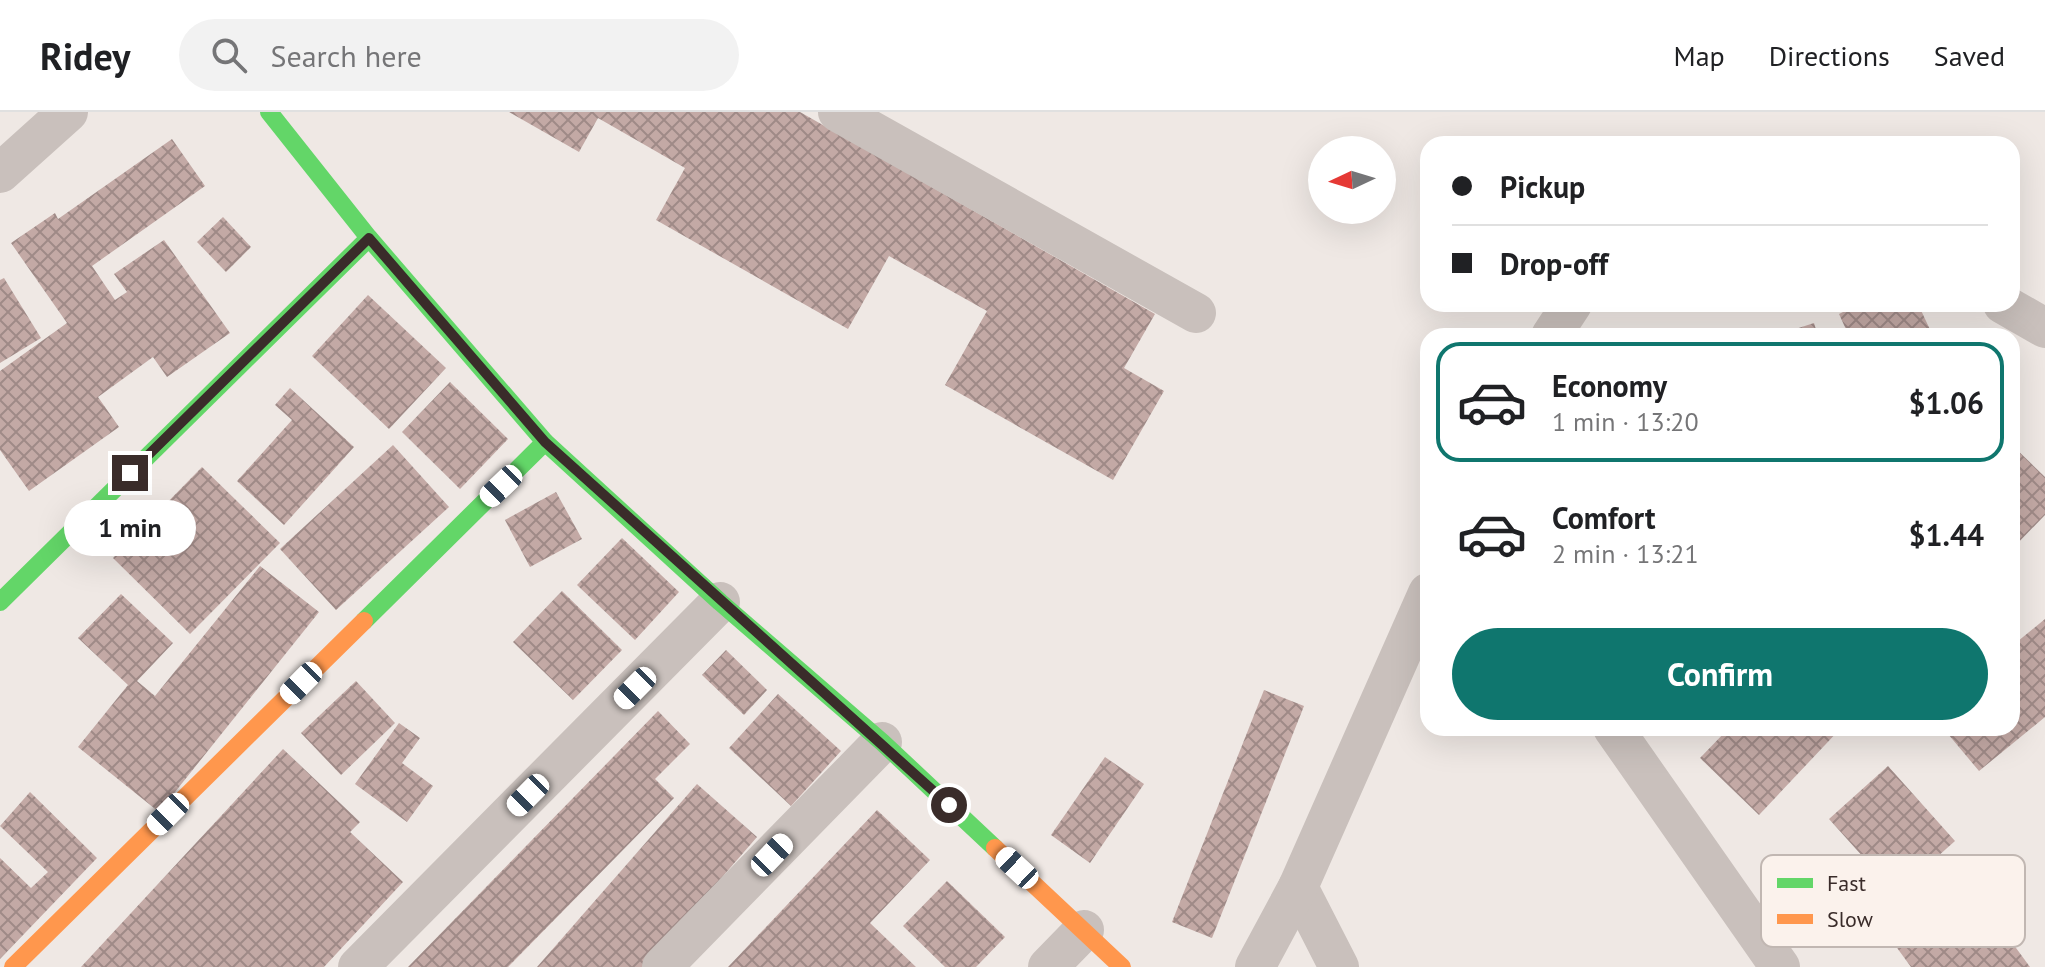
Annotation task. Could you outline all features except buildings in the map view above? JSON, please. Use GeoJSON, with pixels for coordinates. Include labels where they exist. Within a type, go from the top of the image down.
{"type":"FeatureCollection","features":[{"type":"Feature","properties":{"kind":"street"},"geometry":{"type":"LineString","coordinates":[[0,173],[68,112]]}},
{"type":"Feature","properties":{"kind":"street"},"geometry":{"type":"LineString","coordinates":[[269,112],[369,238],[545,442],[720,602],[882,742],[1122,967]]}},
{"type":"Feature","properties":{"kind":"street"},"geometry":{"type":"LineString","coordinates":[[838,112],[1196,313]]}},
{"type":"Feature","properties":{"kind":"street"},"geometry":{"type":"LineString","coordinates":[[0,602],[369,238]]}},
{"type":"Feature","properties":{"kind":"street"},"geometry":{"type":"LineString","coordinates":[[2017,312],[2045,328]]}},
{"type":"Feature","properties":{"kind":"street"},"geometry":{"type":"LineString","coordinates":[[13,967],[545,442]]}},
{"type":"Feature","properties":{"kind":"street"},"geometry":{"type":"LineString","coordinates":[[358,967],[720,602]]}},
{"type":"Feature","properties":{"kind":"street"},"geometry":{"type":"LineString","coordinates":[[1255,967],[1298,887],[1420,615]]}},
{"type":"Feature","properties":{"kind":"street"},"geometry":{"type":"LineString","coordinates":[[1619,736],[1761,940]]}},
{"type":"Feature","properties":{"kind":"street"},"geometry":{"type":"LineString","coordinates":[[662,967],[882,742]]}},
{"type":"Feature","properties":{"kind":"street"},"geometry":{"type":"LineString","coordinates":[[1298,887],[1339,967]]}},
{"type":"Feature","properties":{"kind":"street"},"geometry":{"type":"LineString","coordinates":[[1048,967],[1084,930]]}},
{"type":"Feature","properties":{"kind":"street"},"geometry":{"type":"LineString","coordinates":[[1766,947],[1780,967]]}},
{"type":"Feature","properties":{"kind":"traffic: fast"},"geometry":{"type":"LineString","coordinates":[[269,112],[369,238],[545,442],[720,602],[882,742],[995,848]]}},
{"type":"Feature","properties":{"kind":"traffic: fast"},"geometry":{"type":"LineString","coordinates":[[0,602],[369,238]]}},
{"type":"Feature","properties":{"kind":"traffic: fast"},"geometry":{"type":"LineString","coordinates":[[364,621],[545,442]]}},
{"type":"Feature","properties":{"kind":"traffic: slow"},"geometry":{"type":"LineString","coordinates":[[13,967],[364,621]]}},
{"type":"Feature","properties":{"kind":"traffic: slow"},"geometry":{"type":"LineString","coordinates":[[995,848],[1122,967]]}},
{"type":"Feature","properties":{"kind":"route"},"geometry":{"type":"LineString","coordinates":[[130,473],[369,238],[545,442],[949,805]]}}]}
